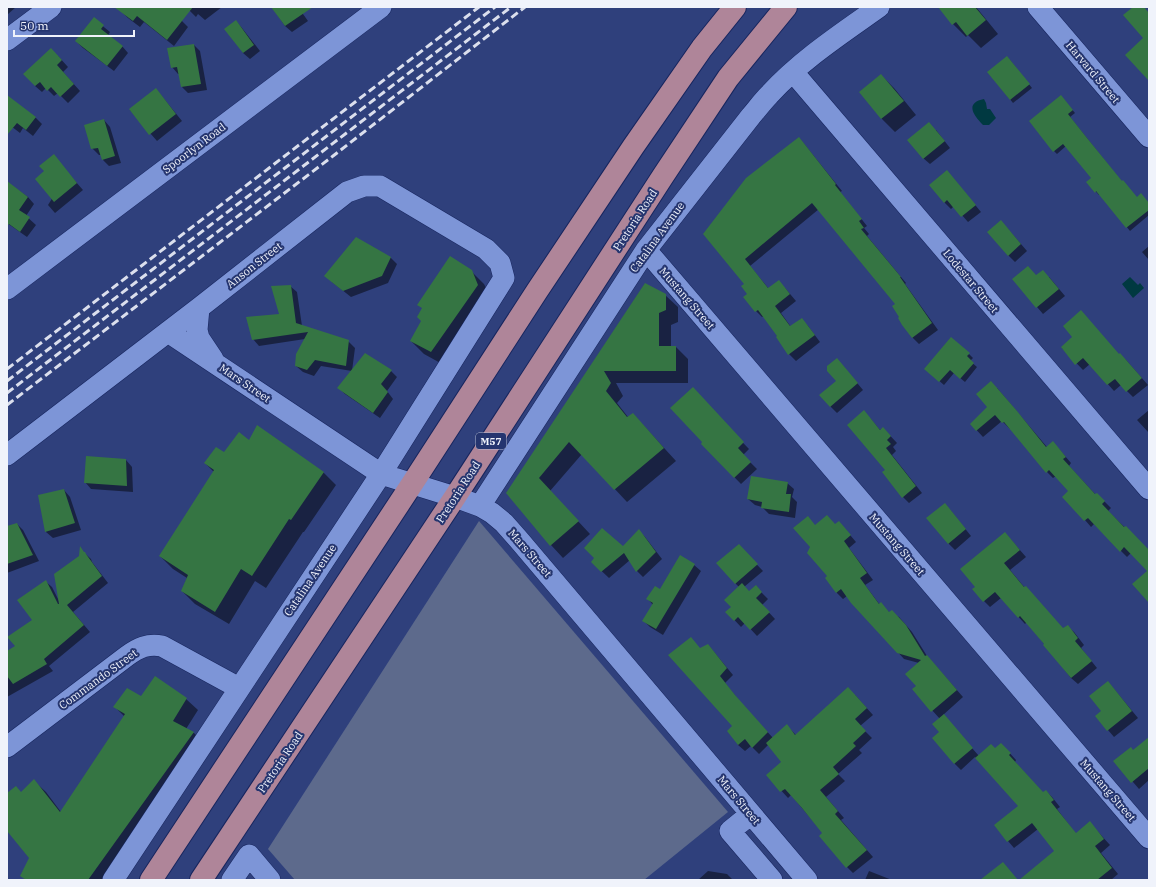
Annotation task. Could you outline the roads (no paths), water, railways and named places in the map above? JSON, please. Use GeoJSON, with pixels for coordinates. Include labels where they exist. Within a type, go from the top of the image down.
{"type":"FeatureCollection","features":[{"type":"Feature","properties":{"kind":"main road"},"geometry":{"type":"LineString","coordinates":[[151,880],[633,147],[702,48],[735,7]]}},
{"type":"Feature","properties":{"kind":"main road","name":"Pretoria Road"},"geometry":{"type":"LineString","coordinates":[[201,880],[455,497],[728,78],[786,7]]}},
{"type":"Feature","properties":{"kind":"street"},"geometry":{"type":"LineString","coordinates":[[7,40],[51,7]]}},
{"type":"Feature","properties":{"kind":"street","name":"Spoorlyn Road"},"geometry":{"type":"LineString","coordinates":[[7,289],[381,7]]}},
{"type":"Feature","properties":{"kind":"street","name":"Catalina Avenue"},"geometry":{"type":"LineString","coordinates":[[480,506],[646,250],[751,116],[770,94],[793,72],[833,39],[879,7]]}},
{"type":"Feature","properties":{"kind":"street","name":"Harvard Street"},"geometry":{"type":"LineString","coordinates":[[1038,7],[1149,138]]}},
{"type":"Feature","properties":{"kind":"street","name":"Lodestar Street"},"geometry":{"type":"LineString","coordinates":[[793,72],[1149,489]]}},
{"type":"Feature","properties":{"kind":"street","name":"Anson Street"},"geometry":{"type":"LineString","coordinates":[[7,455],[168,332],[347,192],[364,186],[380,186],[486,249],[500,263],[504,278]]}},
{"type":"Feature","properties":{"kind":"street","name":"Mustang Street"},"geometry":{"type":"LineString","coordinates":[[646,250],[1149,838]]}},
{"type":"Feature","properties":{"kind":"street","name":"Catalina Avenue"},"geometry":{"type":"LineString","coordinates":[[113,880],[381,474],[504,278]]}},
{"type":"Feature","properties":{"kind":"street"},"geometry":{"type":"LineString","coordinates":[[199,308],[197,330],[199,338],[217,365]]}},
{"type":"Feature","properties":{"kind":"street","name":"Mars Street"},"geometry":{"type":"LineString","coordinates":[[168,332],[381,474],[480,506],[504,524],[807,880]]}},
{"type":"Feature","properties":{"kind":"street","name":"Commando Street"},"geometry":{"type":"LineString","coordinates":[[7,747],[127,656],[137,649],[147,645],[156,644],[162,646],[239,688]]}},
{"type":"Feature","properties":{"kind":"street"},"geometry":{"type":"LineString","coordinates":[[752,814],[730,830],[772,880]]}},
{"type":"Feature","properties":{"kind":"street"},"geometry":{"type":"LineString","coordinates":[[232,880],[249,855],[270,880]]}},
{"type":"Feature","properties":{"kind":"railway"},"geometry":{"type":"LineString","coordinates":[[7,369],[479,7]]}},
{"type":"Feature","properties":{"kind":"railway"},"geometry":{"type":"LineString","coordinates":[[7,381],[495,7]]}},
{"type":"Feature","properties":{"kind":"railway"},"geometry":{"type":"LineString","coordinates":[[7,393],[511,7]]}},
{"type":"Feature","properties":{"kind":"railway"},"geometry":{"type":"LineString","coordinates":[[7,405],[525,7]]}}]}
